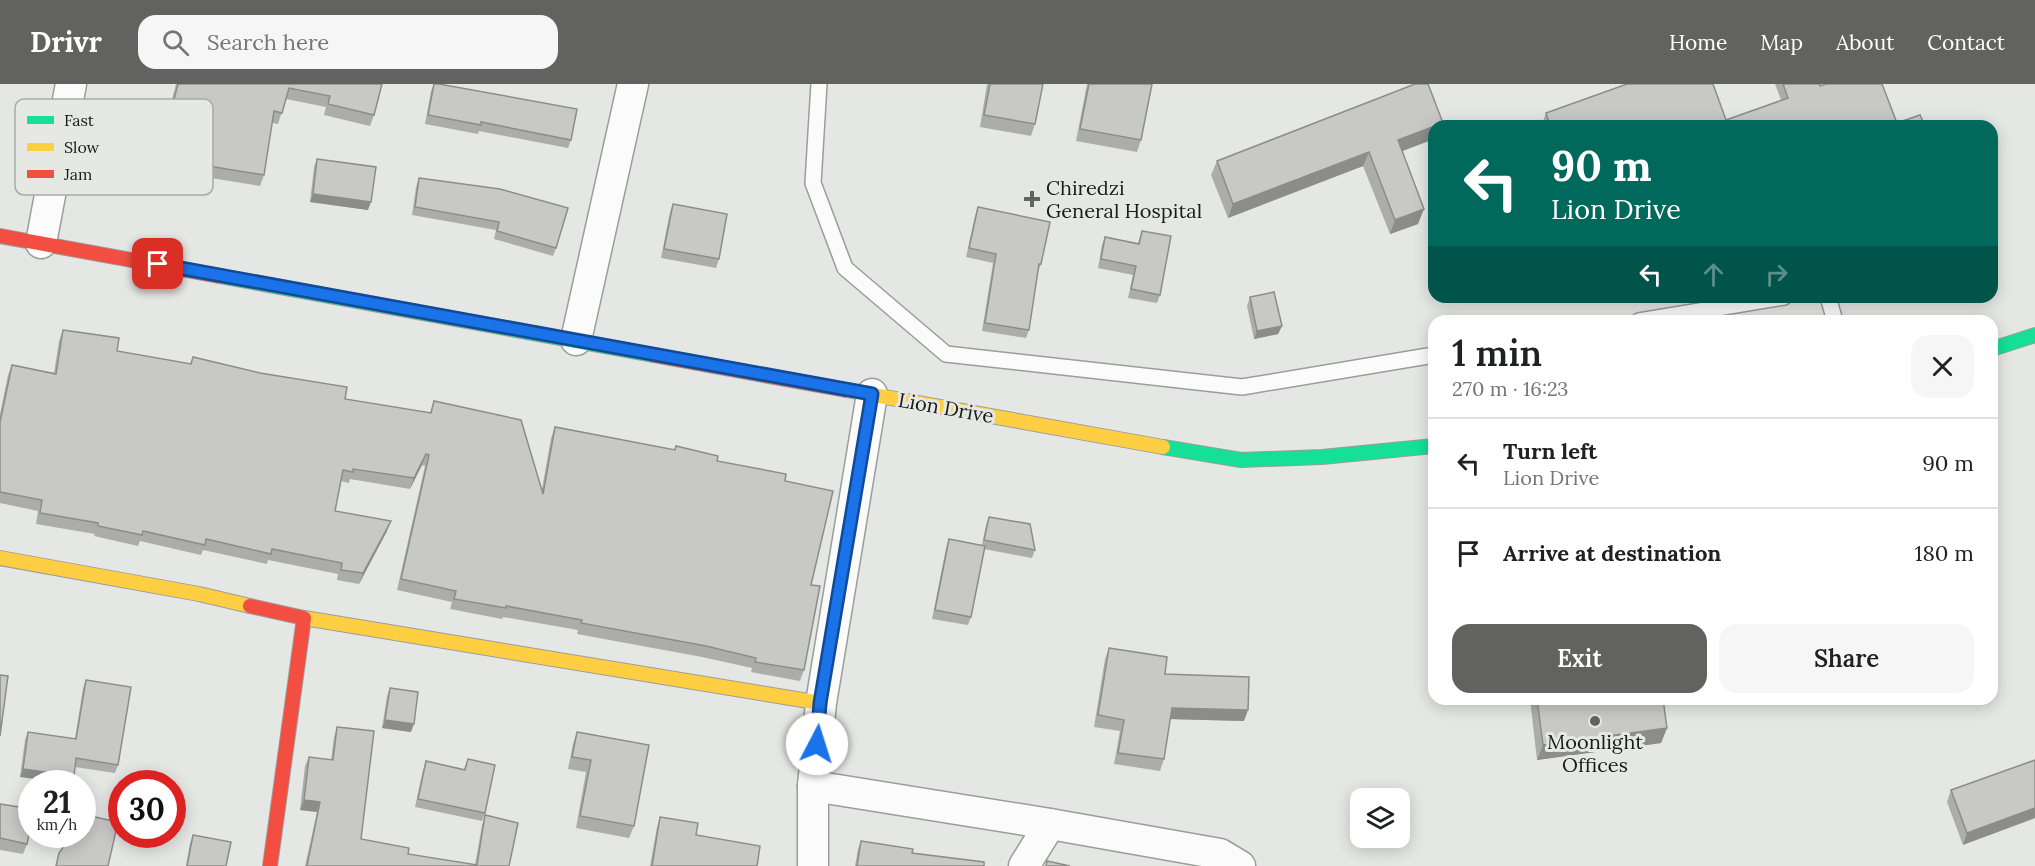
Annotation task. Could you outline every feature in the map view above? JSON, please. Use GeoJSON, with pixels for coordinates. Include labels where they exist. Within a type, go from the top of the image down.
{"type":"FeatureCollection","features":[{"type":"Feature","properties":{"kind":"street"},"geometry":{"type":"LineString","coordinates":[[68,99],[71,84]]}},
{"type":"Feature","properties":{"kind":"street"},"geometry":{"type":"LineString","coordinates":[[576,340],[633,84]]}},
{"type":"Feature","properties":{"kind":"street"},"geometry":{"type":"LineString","coordinates":[[41,243],[50,195]]}},
{"type":"Feature","properties":{"kind":"street","name":"Lion Drive"},"geometry":{"type":"LineString","coordinates":[[0,236],[1241,460],[1322,457],[1428,447]]}},
{"type":"Feature","properties":{"kind":"street"},"geometry":{"type":"LineString","coordinates":[[1998,347],[2035,335]]}},
{"type":"Feature","properties":{"kind":"street"},"geometry":{"type":"LineString","coordinates":[[813,866],[813,786],[820,703],[872,394]]}},
{"type":"Feature","properties":{"kind":"street"},"geometry":{"type":"LineString","coordinates":[[0,558],[199,594],[304,618],[820,703]]}},
{"type":"Feature","properties":{"kind":"street"},"geometry":{"type":"LineString","coordinates":[[270,866],[304,618]]}},
{"type":"Feature","properties":{"kind":"street"},"geometry":{"type":"LineString","coordinates":[[813,786],[1220,854],[1240,866]]}},
{"type":"Feature","properties":{"kind":"street"},"geometry":{"type":"LineString","coordinates":[[1024,866],[1050,824]]}},
{"type":"Feature","properties":{"kind":"lane"},"geometry":{"type":"LineString","coordinates":[[819,84],[813,183],[844,268],[946,354],[1242,387],[1428,356]]}},
{"type":"Feature","properties":{"kind":"lane"},"geometry":{"type":"LineString","coordinates":[[1675,315],[1748,303]]}},
{"type":"Feature","properties":{"kind":"building"},"geometry":{"type":"Polygon","coordinates":[[[178,84],[382,84],[374,115],[328,104],[330,96],[289,88],[282,113],[274,111],[264,175],[213,167],[213,99],[174,99],[178,84]]]}},
{"type":"Feature","properties":{"kind":"building"},"geometry":{"type":"Polygon","coordinates":[[[434,84],[577,109],[571,140],[481,122],[481,125],[428,115],[434,84]]]}},
{"type":"Feature","properties":{"kind":"building"},"geometry":{"type":"Polygon","coordinates":[[[990,84],[1043,84],[1035,124],[984,115],[990,84]]]}},
{"type":"Feature","properties":{"kind":"building"},"geometry":{"type":"Polygon","coordinates":[[[1089,84],[1152,84],[1141,140],[1080,129],[1089,84]]]}},
{"type":"Feature","properties":{"kind":"building"},"geometry":{"type":"Polygon","coordinates":[[[1415,84],[1428,84],[1442,120],[1428,120],[1428,129],[1398,140],[1424,209],[1395,220],[1369,152],[1233,204],[1217,161],[1415,84]]]}},
{"type":"Feature","properties":{"kind":"building"},"geometry":{"type":"Polygon","coordinates":[[[1627,84],[1713,84],[1726,120],[1548,120],[1546,113],[1627,84]]]}},
{"type":"Feature","properties":{"kind":"building"},"geometry":{"type":"Polygon","coordinates":[[[1783,84],[1820,84],[1820,86],[1826,84],[1882,84],[1896,120],[1726,120],[1788,98],[1783,84]]]}},
{"type":"Feature","properties":{"kind":"building"},"geometry":{"type":"Polygon","coordinates":[[[1920,115],[1922,120],[1906,120],[1920,115]]]}},
{"type":"Feature","properties":{"kind":"building"},"geometry":{"type":"Polygon","coordinates":[[[317,159],[376,167],[371,202],[313,194],[317,159]]]}},
{"type":"Feature","properties":{"kind":"building"},"geometry":{"type":"Polygon","coordinates":[[[419,178],[500,189],[568,208],[556,248],[497,231],[499,222],[415,207],[419,178]]]}},
{"type":"Feature","properties":{"kind":"building"},"geometry":{"type":"Polygon","coordinates":[[[673,204],[727,214],[719,259],[664,249],[673,204]]]}},
{"type":"Feature","properties":{"kind":"building"},"geometry":{"type":"Polygon","coordinates":[[[978,207],[1050,222],[1041,264],[1039,264],[1029,330],[985,323],[996,254],[969,248],[978,207]]]}},
{"type":"Feature","properties":{"kind":"building"},"geometry":{"type":"Polygon","coordinates":[[[1142,231],[1171,236],[1160,295],[1131,289],[1136,266],[1101,259],[1105,237],[1139,244],[1142,231]]]}},
{"type":"Feature","properties":{"kind":"building"},"geometry":{"type":"Polygon","coordinates":[[[1274,292],[1282,326],[1257,331],[1250,297],[1274,292]]]}},
{"type":"Feature","properties":{"kind":"building"},"geometry":{"type":"Polygon","coordinates":[[[63,330],[119,338],[117,351],[191,364],[193,357],[260,373],[347,387],[345,399],[431,413],[434,401],[521,420],[543,494],[555,427],[675,450],[676,446],[718,456],[717,461],[786,474],[785,481],[833,491],[811,585],[820,586],[804,670],[755,662],[756,658],[706,646],[581,623],[582,620],[454,599],[456,591],[401,579],[429,455],[426,454],[414,478],[353,469],[353,472],[343,470],[335,511],[391,521],[363,573],[341,570],[342,563],[272,549],[271,554],[206,539],[205,545],[143,531],[142,535],[98,526],[98,523],[40,513],[42,500],[0,492],[0,422],[12,365],[56,374],[63,330]]]}},
{"type":"Feature","properties":{"kind":"building"},"geometry":{"type":"Polygon","coordinates":[[[989,517],[1030,524],[1035,550],[984,540],[989,517]]]}},
{"type":"Feature","properties":{"kind":"building"},"geometry":{"type":"Polygon","coordinates":[[[949,539],[985,546],[971,617],[935,610],[949,539]]]}},
{"type":"Feature","properties":{"kind":"building"},"geometry":{"type":"Polygon","coordinates":[[[1109,648],[1167,657],[1165,674],[1249,677],[1248,710],[1172,708],[1164,759],[1118,753],[1124,720],[1098,715],[1109,648]]]}},
{"type":"Feature","properties":{"kind":"building"},"geometry":{"type":"Polygon","coordinates":[[[0,675],[8,676],[0,736],[0,675]]]}},
{"type":"Feature","properties":{"kind":"building"},"geometry":{"type":"Polygon","coordinates":[[[86,680],[131,687],[118,765],[76,758],[75,770],[23,769],[28,732],[76,739],[86,680]]]}},
{"type":"Feature","properties":{"kind":"building"},"geometry":{"type":"Polygon","coordinates":[[[390,688],[418,692],[414,724],[385,720],[390,688]]]}},
{"type":"Feature","properties":{"kind":"building"},"geometry":{"type":"Polygon","coordinates":[[[1538,705],[1664,705],[1667,728],[1543,745],[1538,705]]]}},
{"type":"Feature","properties":{"kind":"building"},"geometry":{"type":"Polygon","coordinates":[[[337,727],[374,731],[361,839],[409,848],[408,854],[477,865],[485,815],[518,823],[509,866],[307,866],[320,802],[304,800],[309,757],[333,760],[337,727]]]}},
{"type":"Feature","properties":{"kind":"building"},"geometry":{"type":"Polygon","coordinates":[[[577,732],[649,745],[634,826],[580,816],[591,760],[572,757],[577,732]]]}},
{"type":"Feature","properties":{"kind":"building"},"geometry":{"type":"Polygon","coordinates":[[[468,759],[495,765],[485,813],[418,799],[426,761],[465,770],[468,759]]]}},
{"type":"Feature","properties":{"kind":"building"},"geometry":{"type":"Polygon","coordinates":[[[2035,760],[2035,808],[1967,833],[1951,790],[2035,760]]]}},
{"type":"Feature","properties":{"kind":"building"},"geometry":{"type":"Polygon","coordinates":[[[0,804],[18,807],[18,842],[0,838],[0,804]]]}},
{"type":"Feature","properties":{"kind":"building"},"geometry":{"type":"Polygon","coordinates":[[[96,817],[108,820],[108,848],[112,848],[108,866],[56,866],[63,848],[96,848],[96,817]]]}},
{"type":"Feature","properties":{"kind":"building"},"geometry":{"type":"Polygon","coordinates":[[[660,817],[698,823],[696,835],[760,846],[757,866],[652,866],[660,817]]]}},
{"type":"Feature","properties":{"kind":"building"},"geometry":{"type":"Polygon","coordinates":[[[193,835],[231,842],[226,866],[187,866],[193,835]]]}},
{"type":"Feature","properties":{"kind":"building"},"geometry":{"type":"Polygon","coordinates":[[[861,841],[913,849],[912,853],[984,862],[984,866],[857,866],[861,841]]]}},
{"type":"Feature","properties":{"kind":"building"},"geometry":{"type":"Polygon","coordinates":[[[1047,861],[1070,866],[1046,866],[1047,861]]]}},
{"type":"Feature","properties":{"kind":"traffic: fast"},"geometry":{"type":"LineString","coordinates":[[219,276],[653,355]]}},
{"type":"Feature","properties":{"kind":"traffic: fast"},"geometry":{"type":"LineString","coordinates":[[1998,347],[2035,335]]}},
{"type":"Feature","properties":{"kind":"traffic: fast"},"geometry":{"type":"LineString","coordinates":[[1163,447],[1241,460],[1322,457],[1428,447]]}},
{"type":"Feature","properties":{"kind":"traffic: slow"},"geometry":{"type":"LineString","coordinates":[[846,390],[1163,447]]}},
{"type":"Feature","properties":{"kind":"traffic: slow"},"geometry":{"type":"LineString","coordinates":[[0,558],[199,594],[250,606]]}},
{"type":"Feature","properties":{"kind":"traffic: slow"},"geometry":{"type":"LineString","coordinates":[[304,618],[821,703]]}},
{"type":"Feature","properties":{"kind":"traffic: jam"},"geometry":{"type":"LineString","coordinates":[[0,236],[219,276]]}},
{"type":"Feature","properties":{"kind":"traffic: jam"},"geometry":{"type":"LineString","coordinates":[[653,355],[846,390]]}},
{"type":"Feature","properties":{"kind":"traffic: jam"},"geometry":{"type":"LineString","coordinates":[[250,606],[304,618],[270,866]]}},
{"type":"Feature","properties":{"kind":"place","name":"Chiredzi General Hospital"},"geometry":{"type":"Point","coordinates":[1032,199]}},
{"type":"Feature","properties":{"kind":"place","name":"Moonlight Offices"},"geometry":{"type":"Point","coordinates":[1595,721]}},
{"type":"Feature","properties":{"kind":"route"},"geometry":{"type":"LineString","coordinates":[[158,264],[872,394],[820,703],[817,744]]}}]}
